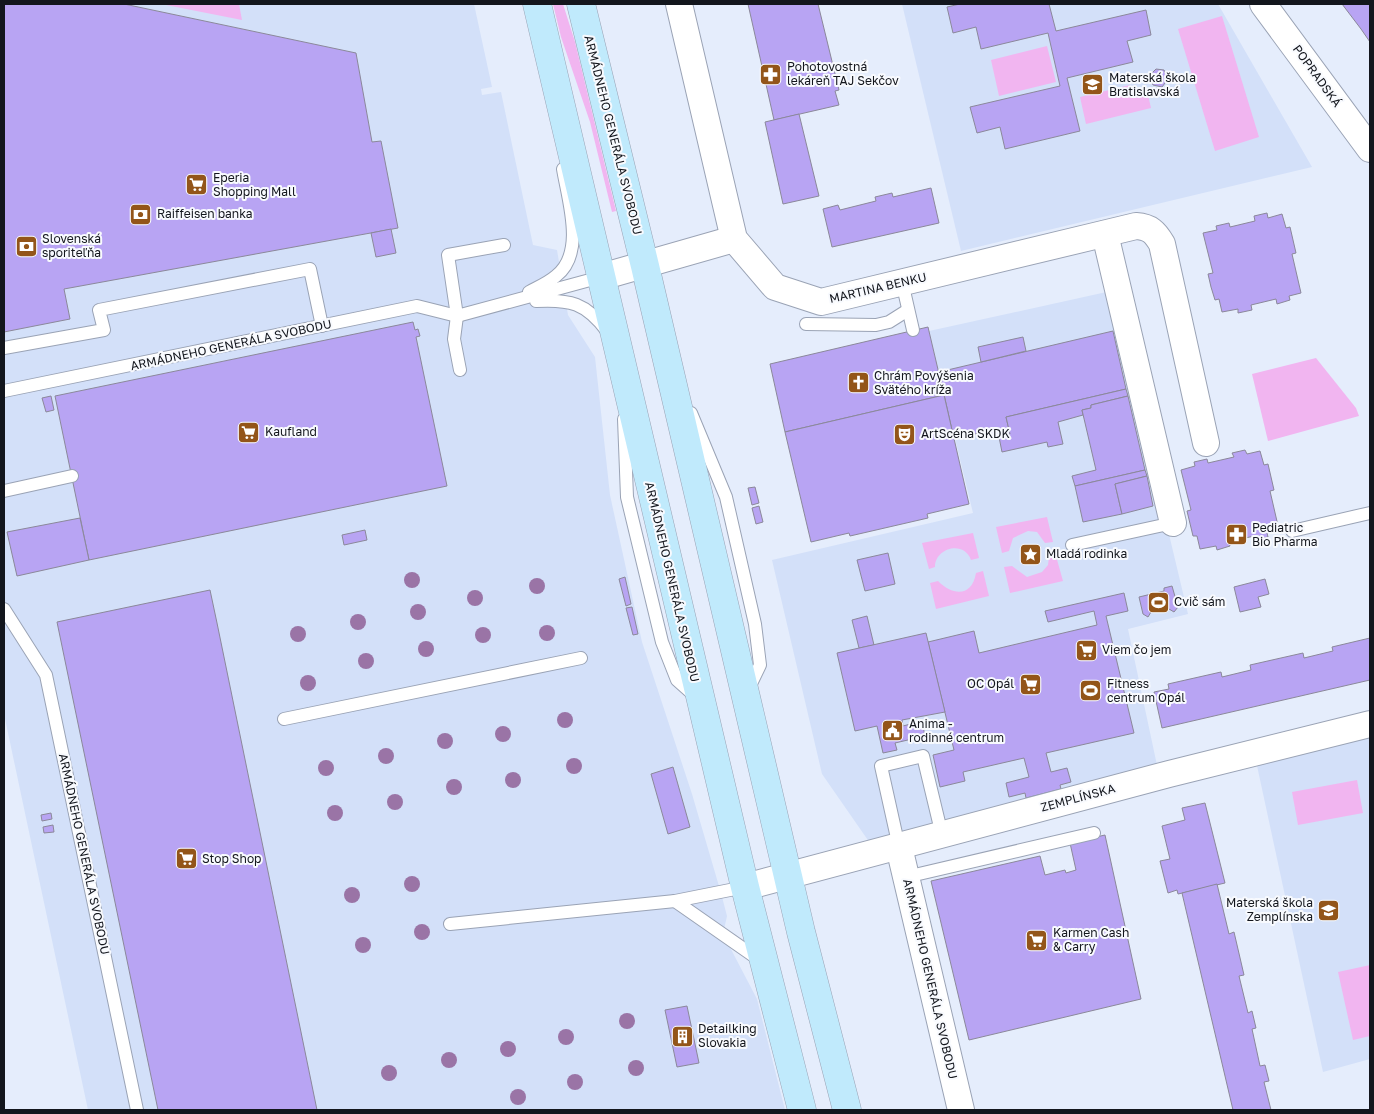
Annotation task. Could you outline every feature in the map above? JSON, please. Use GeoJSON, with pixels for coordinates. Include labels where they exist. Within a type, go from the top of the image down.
{"type":"FeatureCollection","features":[{"type":"Feature","properties":{"kind":"street","name":"ARMÁDNEHO GENERÁLA SVOBODU"},"geometry":{"type":"LineString","coordinates":[[537,4],[745,887],[802,1110]]}},
{"type":"Feature","properties":{"kind":"street","name":"ARMÁDNEHO GENERÁLA SVOBODU"},"geometry":{"type":"LineString","coordinates":[[581,4],[646,266],[788,876],[847,1110]]}},
{"type":"Feature","properties":{"kind":"street"},"geometry":{"type":"LineString","coordinates":[[601,277],[646,266],[674,254],[734,239],[679,4]]}},
{"type":"Feature","properties":{"kind":"street","name":"POPRADSKÁ"},"geometry":{"type":"LineString","coordinates":[[1263,4],[1370,149]]}},
{"type":"Feature","properties":{"kind":"street","name":"MARTINA BENKU"},"geometry":{"type":"LineString","coordinates":[[734,239],[775,287],[821,302],[1136,226],[1146,227],[1156,232],[1162,244],[1206,443]]}},
{"type":"Feature","properties":{"kind":"street"},"geometry":{"type":"LineString","coordinates":[[1105,234],[1173,523]]}},
{"type":"Feature","properties":{"kind":"street","name":"ZEMPLÍNSKA"},"geometry":{"type":"LineString","coordinates":[[788,876],[1169,774],[1370,724]]}},
{"type":"Feature","properties":{"kind":"street","name":"ARMÁDNEHO GENERÁLA SVOBODU"},"geometry":{"type":"LineString","coordinates":[[899,847],[960,1110]]}},
{"type":"Feature","properties":{"kind":"street"},"geometry":{"type":"LineString","coordinates":[[745,887],[788,876]]}},
{"type":"Feature","properties":{"kind":"lane","name":"ARMÁDNEHO GENERÁLA SVOBODU"},"geometry":{"type":"LineString","coordinates":[[509,302],[557,276],[565,266],[572,249],[572,231],[548,50]]}},
{"type":"Feature","properties":{"kind":"lane"},"geometry":{"type":"LineString","coordinates":[[460,370],[454,339],[457,316],[448,255],[504,245]]}},
{"type":"Feature","properties":{"kind":"lane"},"geometry":{"type":"LineString","coordinates":[[4,348],[104,330],[99,310],[310,269],[322,326]]}},
{"type":"Feature","properties":{"kind":"lane"},"geometry":{"type":"LineString","coordinates":[[457,316],[601,277]]}},
{"type":"Feature","properties":{"kind":"lane"},"geometry":{"type":"LineString","coordinates":[[902,282],[913,330]]}},
{"type":"Feature","properties":{"kind":"lane"},"geometry":{"type":"LineString","coordinates":[[509,302],[560,300],[580,305],[596,317],[619,356]]}},
{"type":"Feature","properties":{"kind":"lane","name":"ARMÁDNEHO GENERÁLA SVOBODU"},"geometry":{"type":"LineString","coordinates":[[4,391],[417,306],[457,316]]}},
{"type":"Feature","properties":{"kind":"lane"},"geometry":{"type":"LineString","coordinates":[[806,324],[876,325],[889,322],[908,310]]}},
{"type":"Feature","properties":{"kind":"lane"},"geometry":{"type":"LineString","coordinates":[[4,491],[72,476]]}},
{"type":"Feature","properties":{"kind":"lane"},"geometry":{"type":"LineString","coordinates":[[1292,531],[1370,513]]}},
{"type":"Feature","properties":{"kind":"lane"},"geometry":{"type":"LineString","coordinates":[[1072,545],[1173,523]]}},
{"type":"Feature","properties":{"kind":"lane","name":"ARMÁDNEHO GENERÁLA SVOBODU"},"geometry":{"type":"LineString","coordinates":[[4,609],[46,675],[137,1110]]}},
{"type":"Feature","properties":{"kind":"lane"},"geometry":{"type":"LineString","coordinates":[[284,719],[581,658]]}},
{"type":"Feature","properties":{"kind":"lane"},"geometry":{"type":"LineString","coordinates":[[899,847],[881,766],[923,756],[942,835]]}},
{"type":"Feature","properties":{"kind":"lane"},"geometry":{"type":"LineString","coordinates":[[906,877],[1094,833]]}},
{"type":"Feature","properties":{"kind":"lane"},"geometry":{"type":"LineString","coordinates":[[450,924],[675,901],[745,887]]}},
{"type":"Feature","properties":{"kind":"lane"},"geometry":{"type":"LineString","coordinates":[[675,901],[764,964]]}},
{"type":"Feature","properties":{"kind":"shaded area"},"geometry":{"type":"Polygon","coordinates":[[[4,4],[474,4],[492,87],[481,89],[482,95],[501,92],[533,245],[557,250],[568,315],[595,357],[610,495],[642,642],[692,794],[721,893],[727,916],[723,934],[757,999],[785,1110],[88,1110],[4,714],[4,4]]]}},
{"type":"Feature","properties":{"kind":"shaded area"},"geometry":{"type":"Polygon","coordinates":[[[161,4],[239,4],[242,20],[161,4]]]}},
{"type":"Feature","properties":{"kind":"shaded area"},"geometry":{"type":"Polygon","coordinates":[[[553,4],[563,4],[575,42],[616,211],[612,212],[590,122],[561,37],[553,4]]]}},
{"type":"Feature","properties":{"kind":"shaded area","name":"Materská škola Bratislavská"},"geometry":{"type":"Polygon","coordinates":[[[902,4],[1218,4],[1312,167],[961,251],[902,4]]]}},
{"type":"Feature","properties":{"kind":"shaded area"},"geometry":{"type":"Polygon","coordinates":[[[1222,16],[1259,137],[1215,151],[1178,29],[1222,16]]]}},
{"type":"Feature","properties":{"kind":"shaded area"},"geometry":{"type":"Polygon","coordinates":[[[1047,46],[1056,82],[999,96],[991,60],[1047,46]]]}},
{"type":"Feature","properties":{"kind":"shaded area"},"geometry":{"type":"Polygon","coordinates":[[[1130,85],[1133,98],[1148,95],[1151,108],[1086,124],[1080,97],[1130,85]]]}},
{"type":"Feature","properties":{"kind":"shaded area"},"geometry":{"type":"Polygon","coordinates":[[[1111,291],[1188,614],[1128,629],[1158,770],[872,846],[822,774],[772,560],[973,513],[929,331],[1111,291]]]}},
{"type":"Feature","properties":{"kind":"shaded area"},"geometry":{"type":"Polygon","coordinates":[[[1316,358],[1356,408],[1359,416],[1268,441],[1252,374],[1316,358]]]}},
{"type":"Feature","properties":{"kind":"shaded area"},"geometry":{"type":"Polygon","coordinates":[[[1047,517],[1053,542],[1045,543],[1037,532],[1028,531],[1013,538],[1009,551],[1002,553],[996,527],[1047,517]]]}},
{"type":"Feature","properties":{"kind":"shaded area"},"geometry":{"type":"Polygon","coordinates":[[[973,533],[979,558],[971,560],[962,550],[957,548],[950,549],[940,555],[936,560],[935,567],[929,569],[922,543],[973,533]]]}},
{"type":"Feature","properties":{"kind":"shaded area"},"geometry":{"type":"Polygon","coordinates":[[[1056,556],[1063,581],[1010,593],[1004,567],[1012,566],[1027,577],[1042,572],[1048,565],[1049,557],[1056,556]]]}},
{"type":"Feature","properties":{"kind":"shaded area"},"geometry":{"type":"Polygon","coordinates":[[[983,571],[989,596],[936,609],[930,583],[938,581],[950,589],[961,592],[966,590],[974,581],[976,573],[983,571]]]}},
{"type":"Feature","properties":{"kind":"shaded area","name":"Materská škola Zemplínska"},"geometry":{"type":"Polygon","coordinates":[[[1370,731],[1370,1059],[1323,1072],[1256,761],[1370,731]]]}},
{"type":"Feature","properties":{"kind":"shaded area"},"geometry":{"type":"Polygon","coordinates":[[[1357,780],[1363,813],[1298,825],[1292,792],[1357,780]]]}},
{"type":"Feature","properties":{"kind":"shaded area"},"geometry":{"type":"Polygon","coordinates":[[[1370,965],[1370,1036],[1353,1040],[1338,972],[1370,965]]]}},
{"type":"Feature","properties":{"kind":"building","name":"Eperia Shopping Mall"},"geometry":{"type":"Polygon","coordinates":[[[4,4],[124,4],[356,53],[372,142],[381,141],[398,228],[64,289],[70,319],[4,332],[4,4]]]}},
{"type":"Feature","properties":{"kind":"building"},"geometry":{"type":"Polygon","coordinates":[[[748,4],[818,4],[839,90],[835,91],[839,105],[774,120],[748,4]]]}},
{"type":"Feature","properties":{"kind":"building"},"geometry":{"type":"Polygon","coordinates":[[[960,4],[1049,4],[1056,31],[1146,10],[1151,35],[1127,41],[1133,62],[1067,78],[1080,131],[1005,149],[1000,127],[977,133],[970,107],[1060,86],[1048,33],[981,49],[976,27],[953,33],[947,7],[960,4]]]}},
{"type":"Feature","properties":{"kind":"building"},"geometry":{"type":"Polygon","coordinates":[[[1342,4],[1370,4],[1370,42],[1361,29],[1342,4]]]}},
{"type":"Feature","properties":{"kind":"building"},"geometry":{"type":"Polygon","coordinates":[[[1156,69],[1164,70],[1168,79],[1162,87],[1153,85],[1149,76],[1156,69]]]}},
{"type":"Feature","properties":{"kind":"building"},"geometry":{"type":"Polygon","coordinates":[[[799,114],[819,196],[783,204],[765,122],[799,114]]]}},
{"type":"Feature","properties":{"kind":"building"},"geometry":{"type":"Polygon","coordinates":[[[931,188],[939,223],[832,247],[823,209],[838,205],[840,210],[876,201],[875,197],[892,193],[893,197],[931,188]]]}},
{"type":"Feature","properties":{"kind":"building"},"geometry":{"type":"Polygon","coordinates":[[[1267,213],[1268,218],[1282,214],[1286,228],[1290,227],[1296,253],[1292,254],[1301,293],[1289,296],[1290,300],[1277,304],[1276,299],[1251,305],[1252,310],[1238,313],[1238,309],[1222,312],[1219,299],[1215,300],[1211,287],[1208,274],[1213,273],[1203,233],[1217,230],[1216,226],[1229,223],[1230,227],[1255,221],[1254,216],[1267,213]]]}},
{"type":"Feature","properties":{"kind":"building"},"geometry":{"type":"Polygon","coordinates":[[[391,229],[396,253],[376,257],[371,233],[391,229]]]}},
{"type":"Feature","properties":{"kind":"building","name":"Kaufland"},"geometry":{"type":"Polygon","coordinates":[[[413,322],[415,330],[418,329],[420,336],[416,337],[447,486],[89,560],[55,396],[413,322]]]}},
{"type":"Feature","properties":{"kind":"building","name":"Chrám Povýšenia Svätého kríža"},"geometry":{"type":"Polygon","coordinates":[[[928,327],[944,395],[785,432],[770,364],[928,327]]]}},
{"type":"Feature","properties":{"kind":"building"},"geometry":{"type":"Polygon","coordinates":[[[1113,331],[1126,389],[1006,417],[1010,434],[992,439],[991,430],[954,439],[939,372],[1113,331]]]}},
{"type":"Feature","properties":{"kind":"building"},"geometry":{"type":"Polygon","coordinates":[[[1023,337],[1026,351],[981,362],[978,347],[1023,337]]]}},
{"type":"Feature","properties":{"kind":"building"},"geometry":{"type":"Polygon","coordinates":[[[1126,389],[1128,396],[1091,405],[1091,408],[1082,410],[1083,415],[1058,422],[1063,444],[1048,447],[1047,442],[1002,452],[999,437],[1010,434],[1006,417],[1126,389]]]}},
{"type":"Feature","properties":{"kind":"building"},"geometry":{"type":"Polygon","coordinates":[[[944,395],[969,504],[927,514],[928,518],[850,536],[849,533],[811,542],[785,432],[944,395]]]}},
{"type":"Feature","properties":{"kind":"building"},"geometry":{"type":"Polygon","coordinates":[[[51,396],[54,410],[46,412],[42,398],[51,396]]]}},
{"type":"Feature","properties":{"kind":"building"},"geometry":{"type":"Polygon","coordinates":[[[1128,396],[1145,470],[1075,486],[1072,476],[1096,470],[1082,410],[1091,408],[1091,405],[1128,396]]]}},
{"type":"Feature","properties":{"kind":"building"},"geometry":{"type":"Polygon","coordinates":[[[1245,450],[1247,454],[1260,451],[1264,465],[1268,464],[1274,490],[1270,491],[1279,530],[1267,533],[1268,537],[1255,540],[1254,536],[1229,542],[1230,546],[1217,550],[1216,546],[1200,549],[1197,536],[1193,536],[1187,511],[1191,510],[1181,470],[1195,466],[1194,462],[1207,459],[1208,463],[1234,457],[1232,453],[1245,450]]]}},
{"type":"Feature","properties":{"kind":"building"},"geometry":{"type":"Polygon","coordinates":[[[1145,470],[1147,476],[1115,484],[1122,514],[1083,522],[1075,486],[1145,470]]]}},
{"type":"Feature","properties":{"kind":"building"},"geometry":{"type":"Polygon","coordinates":[[[1147,476],[1153,506],[1122,514],[1115,484],[1147,476]]]}},
{"type":"Feature","properties":{"kind":"building"},"geometry":{"type":"Polygon","coordinates":[[[755,487],[759,503],[752,505],[748,488],[755,487]]]}},
{"type":"Feature","properties":{"kind":"building"},"geometry":{"type":"Polygon","coordinates":[[[759,506],[763,522],[756,524],[752,508],[759,506]]]}},
{"type":"Feature","properties":{"kind":"building"},"geometry":{"type":"Polygon","coordinates":[[[80,518],[89,560],[17,576],[7,532],[80,518]]]}},
{"type":"Feature","properties":{"kind":"building"},"geometry":{"type":"Polygon","coordinates":[[[365,530],[367,540],[344,545],[342,535],[365,530]]]}},
{"type":"Feature","properties":{"kind":"building"},"geometry":{"type":"Polygon","coordinates":[[[888,553],[895,584],[865,591],[857,560],[888,553]]]}},
{"type":"Feature","properties":{"kind":"building"},"geometry":{"type":"Polygon","coordinates":[[[625,577],[631,604],[626,606],[619,579],[625,577]]]}},
{"type":"Feature","properties":{"kind":"building"},"geometry":{"type":"Polygon","coordinates":[[[1265,579],[1269,594],[1258,597],[1261,607],[1240,612],[1234,587],[1265,579]]]}},
{"type":"Feature","properties":{"kind":"building","name":"Cvič sám"},"geometry":{"type":"Polygon","coordinates":[[[1172,586],[1178,607],[1174,612],[1169,609],[1151,612],[1148,617],[1143,614],[1139,597],[1164,591],[1164,588],[1172,586]]]}},
{"type":"Feature","properties":{"kind":"building","name":"Stop Shop"},"geometry":{"type":"Polygon","coordinates":[[[210,590],[317,1110],[158,1110],[57,622],[210,590]]]}},
{"type":"Feature","properties":{"kind":"building","name":"OC Opál"},"geometry":{"type":"Polygon","coordinates":[[[1124,593],[1128,611],[1106,616],[1134,733],[1046,753],[1051,772],[1067,768],[1071,782],[1060,785],[1061,789],[1026,798],[1025,793],[1009,797],[1006,783],[1029,777],[1024,758],[963,772],[965,781],[940,787],[933,755],[954,750],[928,642],[974,631],[979,653],[1097,625],[1094,611],[1048,622],[1045,611],[1124,593]]]}},
{"type":"Feature","properties":{"kind":"building"},"geometry":{"type":"Polygon","coordinates":[[[632,607],[638,634],[633,635],[626,608],[632,607]]]}},
{"type":"Feature","properties":{"kind":"building"},"geometry":{"type":"Polygon","coordinates":[[[867,616],[874,645],[859,648],[852,620],[867,616]]]}},
{"type":"Feature","properties":{"kind":"building"},"geometry":{"type":"Polygon","coordinates":[[[926,633],[945,712],[902,720],[903,726],[922,721],[925,736],[895,743],[897,750],[883,753],[877,726],[855,731],[837,653],[926,633]]]}},
{"type":"Feature","properties":{"kind":"building"},"geometry":{"type":"Polygon","coordinates":[[[1370,638],[1370,680],[1162,728],[1154,692],[1169,689],[1168,684],[1221,672],[1222,677],[1251,670],[1250,665],[1303,653],[1304,658],[1333,651],[1332,647],[1370,638]]]}},
{"type":"Feature","properties":{"kind":"building"},"geometry":{"type":"Polygon","coordinates":[[[673,767],[690,827],[668,834],[651,774],[673,767]]]}},
{"type":"Feature","properties":{"kind":"building"},"geometry":{"type":"Polygon","coordinates":[[[1205,803],[1225,883],[1178,894],[1177,890],[1168,893],[1160,861],[1170,859],[1162,826],[1185,820],[1182,808],[1205,803]]]}},
{"type":"Feature","properties":{"kind":"building"},"geometry":{"type":"Polygon","coordinates":[[[51,813],[52,819],[42,821],[41,815],[51,813]]]}},
{"type":"Feature","properties":{"kind":"building"},"geometry":{"type":"Polygon","coordinates":[[[53,825],[54,832],[44,833],[43,827],[53,825]]]}},
{"type":"Feature","properties":{"kind":"building","name":"Karmen Cash & Carry"},"geometry":{"type":"Polygon","coordinates":[[[1105,835],[1141,999],[969,1040],[931,881],[1040,856],[1045,875],[1065,870],[1066,873],[1076,870],[1070,843],[1105,835]]]}},
{"type":"Feature","properties":{"kind":"building"},"geometry":{"type":"Polygon","coordinates":[[[1217,884],[1229,934],[1234,932],[1244,975],[1239,976],[1248,1013],[1252,1011],[1256,1028],[1252,1029],[1260,1066],[1265,1065],[1269,1081],[1264,1082],[1271,1110],[1233,1110],[1182,893],[1217,884]]]}},
{"type":"Feature","properties":{"kind":"building","name":"Detailking Slovakia"},"geometry":{"type":"Polygon","coordinates":[[[687,1006],[699,1063],[677,1067],[665,1010],[687,1006]]]}},
{"type":"Feature","properties":{"kind":"place","name":"Pohotovostná lekáreň TAJ Sekčov"},"geometry":{"type":"Point","coordinates":[771,74]}},
{"type":"Feature","properties":{"kind":"place","name":"Materská škola Bratislavská"},"geometry":{"type":"Point","coordinates":[1093,85]}},
{"type":"Feature","properties":{"kind":"place","name":"Eperia Shopping Mall"},"geometry":{"type":"Point","coordinates":[197,185]}},
{"type":"Feature","properties":{"kind":"place","name":"Raiffeisen banka"},"geometry":{"type":"Point","coordinates":[141,214]}},
{"type":"Feature","properties":{"kind":"place","name":"Slovenská sporiteľňa"},"geometry":{"type":"Point","coordinates":[26,246]}},
{"type":"Feature","properties":{"kind":"place","name":"Chrám Povýšenia Svätého kríža"},"geometry":{"type":"Point","coordinates":[858,383]}},
{"type":"Feature","properties":{"kind":"place","name":"Kaufland"},"geometry":{"type":"Point","coordinates":[249,432]}},
{"type":"Feature","properties":{"kind":"place","name":"ArtScéna SKDK"},"geometry":{"type":"Point","coordinates":[905,434]}},
{"type":"Feature","properties":{"kind":"place","name":"Pediatric Bio Pharma"},"geometry":{"type":"Point","coordinates":[1236,535]}},
{"type":"Feature","properties":{"kind":"place","name":"Mladá rodinka"},"geometry":{"type":"Point","coordinates":[1030,554]}},
{"type":"Feature","properties":{"kind":"place","name":"Cvič sám"},"geometry":{"type":"Point","coordinates":[1158,602]}},
{"type":"Feature","properties":{"kind":"place","name":"Viem čo jem"},"geometry":{"type":"Point","coordinates":[1086,650]}},
{"type":"Feature","properties":{"kind":"place","name":"OC Opál"},"geometry":{"type":"Point","coordinates":[1030,684]}},
{"type":"Feature","properties":{"kind":"place","name":"Fitness centrum Opál"},"geometry":{"type":"Point","coordinates":[1091,691]}},
{"type":"Feature","properties":{"kind":"place","name":"Anima - rodinné centrum"},"geometry":{"type":"Point","coordinates":[893,731]}},
{"type":"Feature","properties":{"kind":"place","name":"Stop Shop"},"geometry":{"type":"Point","coordinates":[186,859]}},
{"type":"Feature","properties":{"kind":"place","name":"Materská škola Zemplínska"},"geometry":{"type":"Point","coordinates":[1329,910]}},
{"type":"Feature","properties":{"kind":"place","name":"Karmen Cash & Carry"},"geometry":{"type":"Point","coordinates":[1037,940]}},
{"type":"Feature","properties":{"kind":"place","name":"Detailking Slovakia"},"geometry":{"type":"Point","coordinates":[682,1036]}}]}
